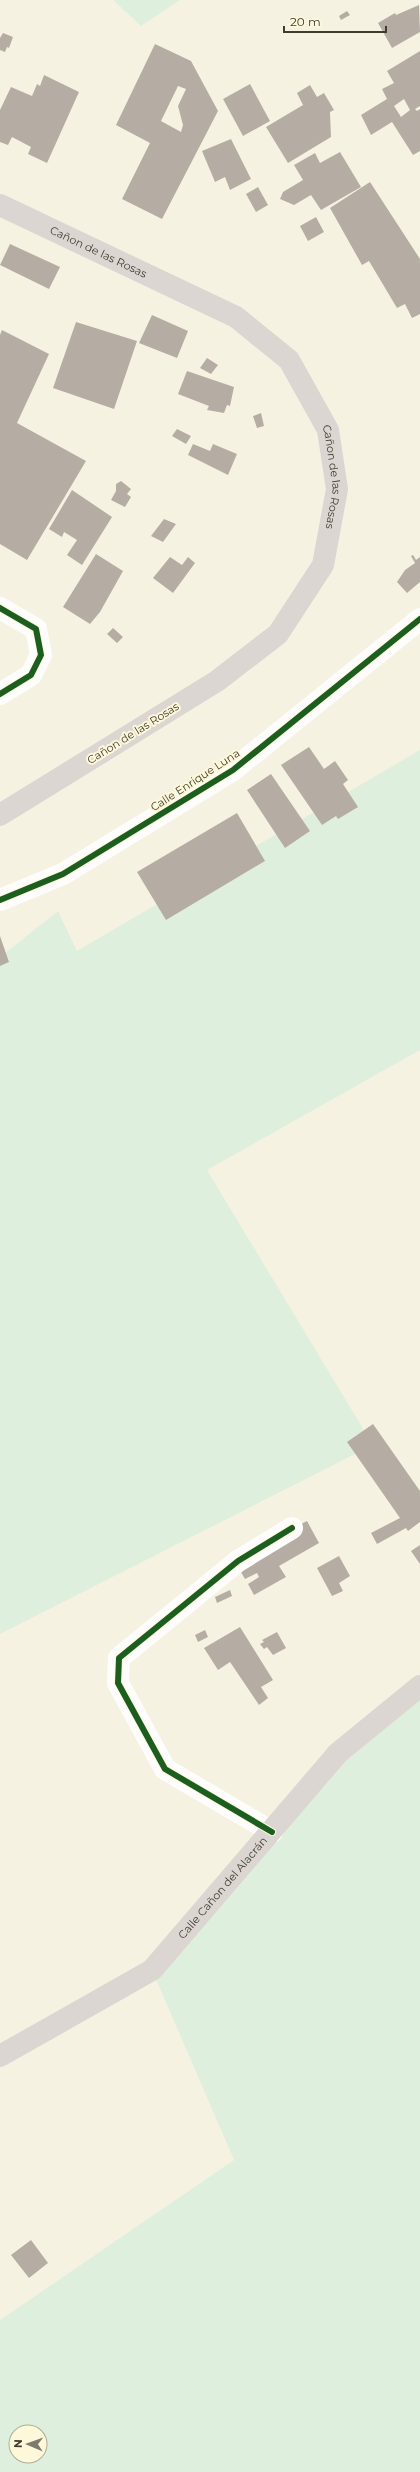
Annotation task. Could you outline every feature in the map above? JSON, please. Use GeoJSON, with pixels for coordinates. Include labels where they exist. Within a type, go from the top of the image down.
{"type":"FeatureCollection","features":[{"type":"Feature","properties":{"kind":"main road","name":"Cañon de las Rosas"},"geometry":{"type":"LineString","coordinates":[[0,205],[236,317],[289,360],[328,430],[337,489],[324,566],[278,634],[217,681],[0,815]]}},
{"type":"Feature","properties":{"kind":"main road","name":"Calle Cañon del Alacrán"},"geometry":{"type":"LineString","coordinates":[[0,2056],[152,1970],[338,1754],[420,1686]]}},
{"type":"Feature","properties":{"kind":"street"},"geometry":{"type":"LineString","coordinates":[[0,608],[36,629],[41,655],[31,675],[0,694]]}},
{"type":"Feature","properties":{"kind":"street","name":"Calle Enrique Luna"},"geometry":{"type":"LineString","coordinates":[[0,900],[63,874],[234,770],[420,619]]}},
{"type":"Feature","properties":{"kind":"street"},"geometry":{"type":"LineString","coordinates":[[272,1832],[165,1769],[118,1683],[119,1658],[238,1561],[292,1528]]}},
{"type":"Feature","properties":{"kind":"green space"},"geometry":{"type":"Polygon","coordinates":[[[113,0],[180,0],[141,26],[113,0]]]}},
{"type":"Feature","properties":{"kind":"green space"},"geometry":{"type":"Polygon","coordinates":[[[420,750],[420,1050],[207,1170],[373,1445],[0,1634],[0,957],[58,911],[77,951],[420,750]]]}},
{"type":"Feature","properties":{"kind":"green space"},"geometry":{"type":"Polygon","coordinates":[[[420,1686],[420,2472],[0,2472],[0,2320],[234,2160],[152,1970],[272,1832],[420,1686]]]}},
{"type":"Feature","properties":{"kind":"building"},"geometry":{"type":"Polygon","coordinates":[[[419,5],[420,32],[392,48],[378,23],[395,13],[396,15],[419,5]]]}},
{"type":"Feature","properties":{"kind":"building"},"geometry":{"type":"Polygon","coordinates":[[[347,11],[350,15],[341,20],[339,16],[347,11]]]}},
{"type":"Feature","properties":{"kind":"building"},"geometry":{"type":"Polygon","coordinates":[[[3,33],[13,37],[9,48],[7,47],[5,52],[0,50],[0,38],[3,33]]]}},
{"type":"Feature","properties":{"kind":"building"},"geometry":{"type":"Polygon","coordinates":[[[155,44],[191,61],[218,111],[162,219],[122,199],[150,143],[116,125],[155,44]],[[178,86],[161,121],[181,132],[183,125],[178,106],[186,89],[178,86]]]}},
{"type":"Feature","properties":{"kind":"building"},"geometry":{"type":"Polygon","coordinates":[[[420,51],[420,106],[415,109],[417,111],[420,109],[420,151],[413,155],[392,122],[371,135],[361,115],[387,99],[382,89],[394,83],[387,71],[420,51]],[[404,99],[394,106],[401,117],[410,110],[404,99]]]}},
{"type":"Feature","properties":{"kind":"building"},"geometry":{"type":"Polygon","coordinates":[[[44,75],[79,92],[47,163],[28,154],[31,147],[12,137],[8,145],[0,142],[0,110],[11,87],[32,96],[37,84],[40,86],[44,75]]]}},
{"type":"Feature","properties":{"kind":"building"},"geometry":{"type":"Polygon","coordinates":[[[250,84],[270,121],[243,136],[223,99],[250,84]]]}},
{"type":"Feature","properties":{"kind":"building"},"geometry":{"type":"Polygon","coordinates":[[[310,85],[317,97],[324,93],[334,110],[330,112],[331,137],[288,163],[266,127],[303,105],[297,93],[310,85]]]}},
{"type":"Feature","properties":{"kind":"building"},"geometry":{"type":"Polygon","coordinates":[[[231,139],[251,179],[230,190],[225,177],[215,182],[202,151],[231,139]]]}},
{"type":"Feature","properties":{"kind":"building"},"geometry":{"type":"Polygon","coordinates":[[[340,152],[361,187],[321,210],[311,195],[294,205],[280,199],[283,192],[303,180],[294,165],[315,153],[320,163],[340,152]]]}},
{"type":"Feature","properties":{"kind":"building"},"geometry":{"type":"Polygon","coordinates":[[[370,182],[420,259],[420,314],[412,318],[405,304],[397,308],[369,261],[362,265],[330,208],[370,182]]]}},
{"type":"Feature","properties":{"kind":"building"},"geometry":{"type":"Polygon","coordinates":[[[258,187],[268,205],[256,212],[246,194],[258,187]]]}},
{"type":"Feature","properties":{"kind":"building"},"geometry":{"type":"Polygon","coordinates":[[[316,217],[324,232],[308,241],[300,226],[316,217]]]}},
{"type":"Feature","properties":{"kind":"building"},"geometry":{"type":"Polygon","coordinates":[[[10,244],[60,267],[49,289],[0,265],[10,244]]]}},
{"type":"Feature","properties":{"kind":"building"},"geometry":{"type":"Polygon","coordinates":[[[152,315],[188,331],[177,358],[139,343],[152,315]]]}},
{"type":"Feature","properties":{"kind":"building"},"geometry":{"type":"Polygon","coordinates":[[[76,322],[137,341],[114,409],[53,388],[76,322]]]}},
{"type":"Feature","properties":{"kind":"building"},"geometry":{"type":"Polygon","coordinates":[[[2,330],[49,354],[17,423],[86,461],[27,560],[0,544],[0,335],[2,330]]]}},
{"type":"Feature","properties":{"kind":"building"},"geometry":{"type":"Polygon","coordinates":[[[207,358],[218,365],[211,374],[200,368],[207,358]]]}},
{"type":"Feature","properties":{"kind":"building"},"geometry":{"type":"Polygon","coordinates":[[[187,371],[234,387],[230,406],[227,405],[224,413],[207,410],[209,406],[178,394],[187,371]]]}},
{"type":"Feature","properties":{"kind":"building"},"geometry":{"type":"Polygon","coordinates":[[[261,413],[264,426],[257,428],[253,416],[261,413]]]}},
{"type":"Feature","properties":{"kind":"building"},"geometry":{"type":"Polygon","coordinates":[[[177,429],[191,436],[186,444],[172,436],[177,429]]]}},
{"type":"Feature","properties":{"kind":"building"},"geometry":{"type":"Polygon","coordinates":[[[193,444],[210,451],[213,444],[237,454],[228,475],[188,455],[193,444]]]}},
{"type":"Feature","properties":{"kind":"building"},"geometry":{"type":"Polygon","coordinates":[[[121,481],[131,489],[127,494],[131,497],[125,507],[111,500],[116,491],[116,484],[121,481]]]}},
{"type":"Feature","properties":{"kind":"building"},"geometry":{"type":"Polygon","coordinates":[[[72,490],[112,517],[82,565],[67,555],[77,540],[64,532],[62,537],[49,529],[72,490]]]}},
{"type":"Feature","properties":{"kind":"building"},"geometry":{"type":"Polygon","coordinates":[[[164,519],[176,524],[163,542],[151,536],[164,519]]]}},
{"type":"Feature","properties":{"kind":"building"},"geometry":{"type":"Polygon","coordinates":[[[96,554],[123,571],[100,612],[90,624],[63,607],[96,554]]]}},
{"type":"Feature","properties":{"kind":"building"},"geometry":{"type":"Polygon","coordinates":[[[413,555],[416,560],[420,557],[420,582],[407,593],[397,582],[405,570],[415,563],[411,556],[413,555]]]}},
{"type":"Feature","properties":{"kind":"building"},"geometry":{"type":"Polygon","coordinates":[[[170,557],[182,565],[188,557],[195,563],[173,593],[153,578],[170,557]]]}},
{"type":"Feature","properties":{"kind":"building"},"geometry":{"type":"Polygon","coordinates":[[[113,628],[123,637],[117,643],[107,634],[113,628]]]}},
{"type":"Feature","properties":{"kind":"building"},"geometry":{"type":"Polygon","coordinates":[[[309,747],[324,769],[335,761],[348,780],[343,784],[358,807],[338,819],[336,816],[322,825],[281,765],[309,747]]]}},
{"type":"Feature","properties":{"kind":"building"},"geometry":{"type":"Polygon","coordinates":[[[271,774],[310,831],[285,848],[247,790],[271,774]]]}},
{"type":"Feature","properties":{"kind":"building"},"geometry":{"type":"Polygon","coordinates":[[[237,813],[265,861],[166,920],[137,872],[237,813]]]}},
{"type":"Feature","properties":{"kind":"building"},"geometry":{"type":"Polygon","coordinates":[[[0,936],[9,962],[0,966],[0,936]]]}},
{"type":"Feature","properties":{"kind":"building"},"geometry":{"type":"Polygon","coordinates":[[[373,1424],[420,1491],[420,1522],[408,1531],[406,1528],[377,1544],[371,1533],[400,1518],[347,1442],[373,1424]]]}},
{"type":"Feature","properties":{"kind":"building"},"geometry":{"type":"Polygon","coordinates":[[[307,1521],[319,1543],[279,1566],[286,1577],[254,1595],[248,1584],[259,1577],[257,1573],[245,1579],[235,1562],[249,1551],[307,1521]]]}},
{"type":"Feature","properties":{"kind":"building"},"geometry":{"type":"Polygon","coordinates":[[[420,1545],[420,1564],[411,1551],[420,1545]]]}},
{"type":"Feature","properties":{"kind":"building"},"geometry":{"type":"Polygon","coordinates":[[[339,1556],[350,1576],[339,1583],[343,1591],[332,1596],[317,1568],[339,1556]]]}},
{"type":"Feature","properties":{"kind":"building"},"geometry":{"type":"Polygon","coordinates":[[[230,1590],[232,1596],[217,1603],[215,1597],[230,1590]]]}},
{"type":"Feature","properties":{"kind":"building"},"geometry":{"type":"Polygon","coordinates":[[[240,1627],[273,1680],[261,1687],[268,1698],[259,1705],[230,1662],[218,1670],[204,1648],[240,1627]]]}},
{"type":"Feature","properties":{"kind":"building"},"geometry":{"type":"Polygon","coordinates":[[[205,1630],[208,1637],[198,1642],[195,1635],[205,1630]]]}},
{"type":"Feature","properties":{"kind":"building"},"geometry":{"type":"Polygon","coordinates":[[[277,1632],[286,1648],[273,1655],[267,1647],[264,1649],[260,1644],[264,1642],[262,1640],[277,1632]]]}},
{"type":"Feature","properties":{"kind":"building"},"geometry":{"type":"Polygon","coordinates":[[[31,2240],[48,2263],[29,2278],[11,2255],[31,2240]]]}},
{"type":"Feature","properties":{"kind":"cycle path"},"geometry":{"type":"LineString","coordinates":[[0,608],[36,629],[41,655],[31,675],[0,694]]}},
{"type":"Feature","properties":{"kind":"cycle path"},"geometry":{"type":"LineString","coordinates":[[0,900],[63,874],[233,770],[420,619]]}},
{"type":"Feature","properties":{"kind":"cycle path"},"geometry":{"type":"LineString","coordinates":[[272,1832],[165,1769],[118,1683],[119,1658],[238,1561],[292,1528]]}}]}
